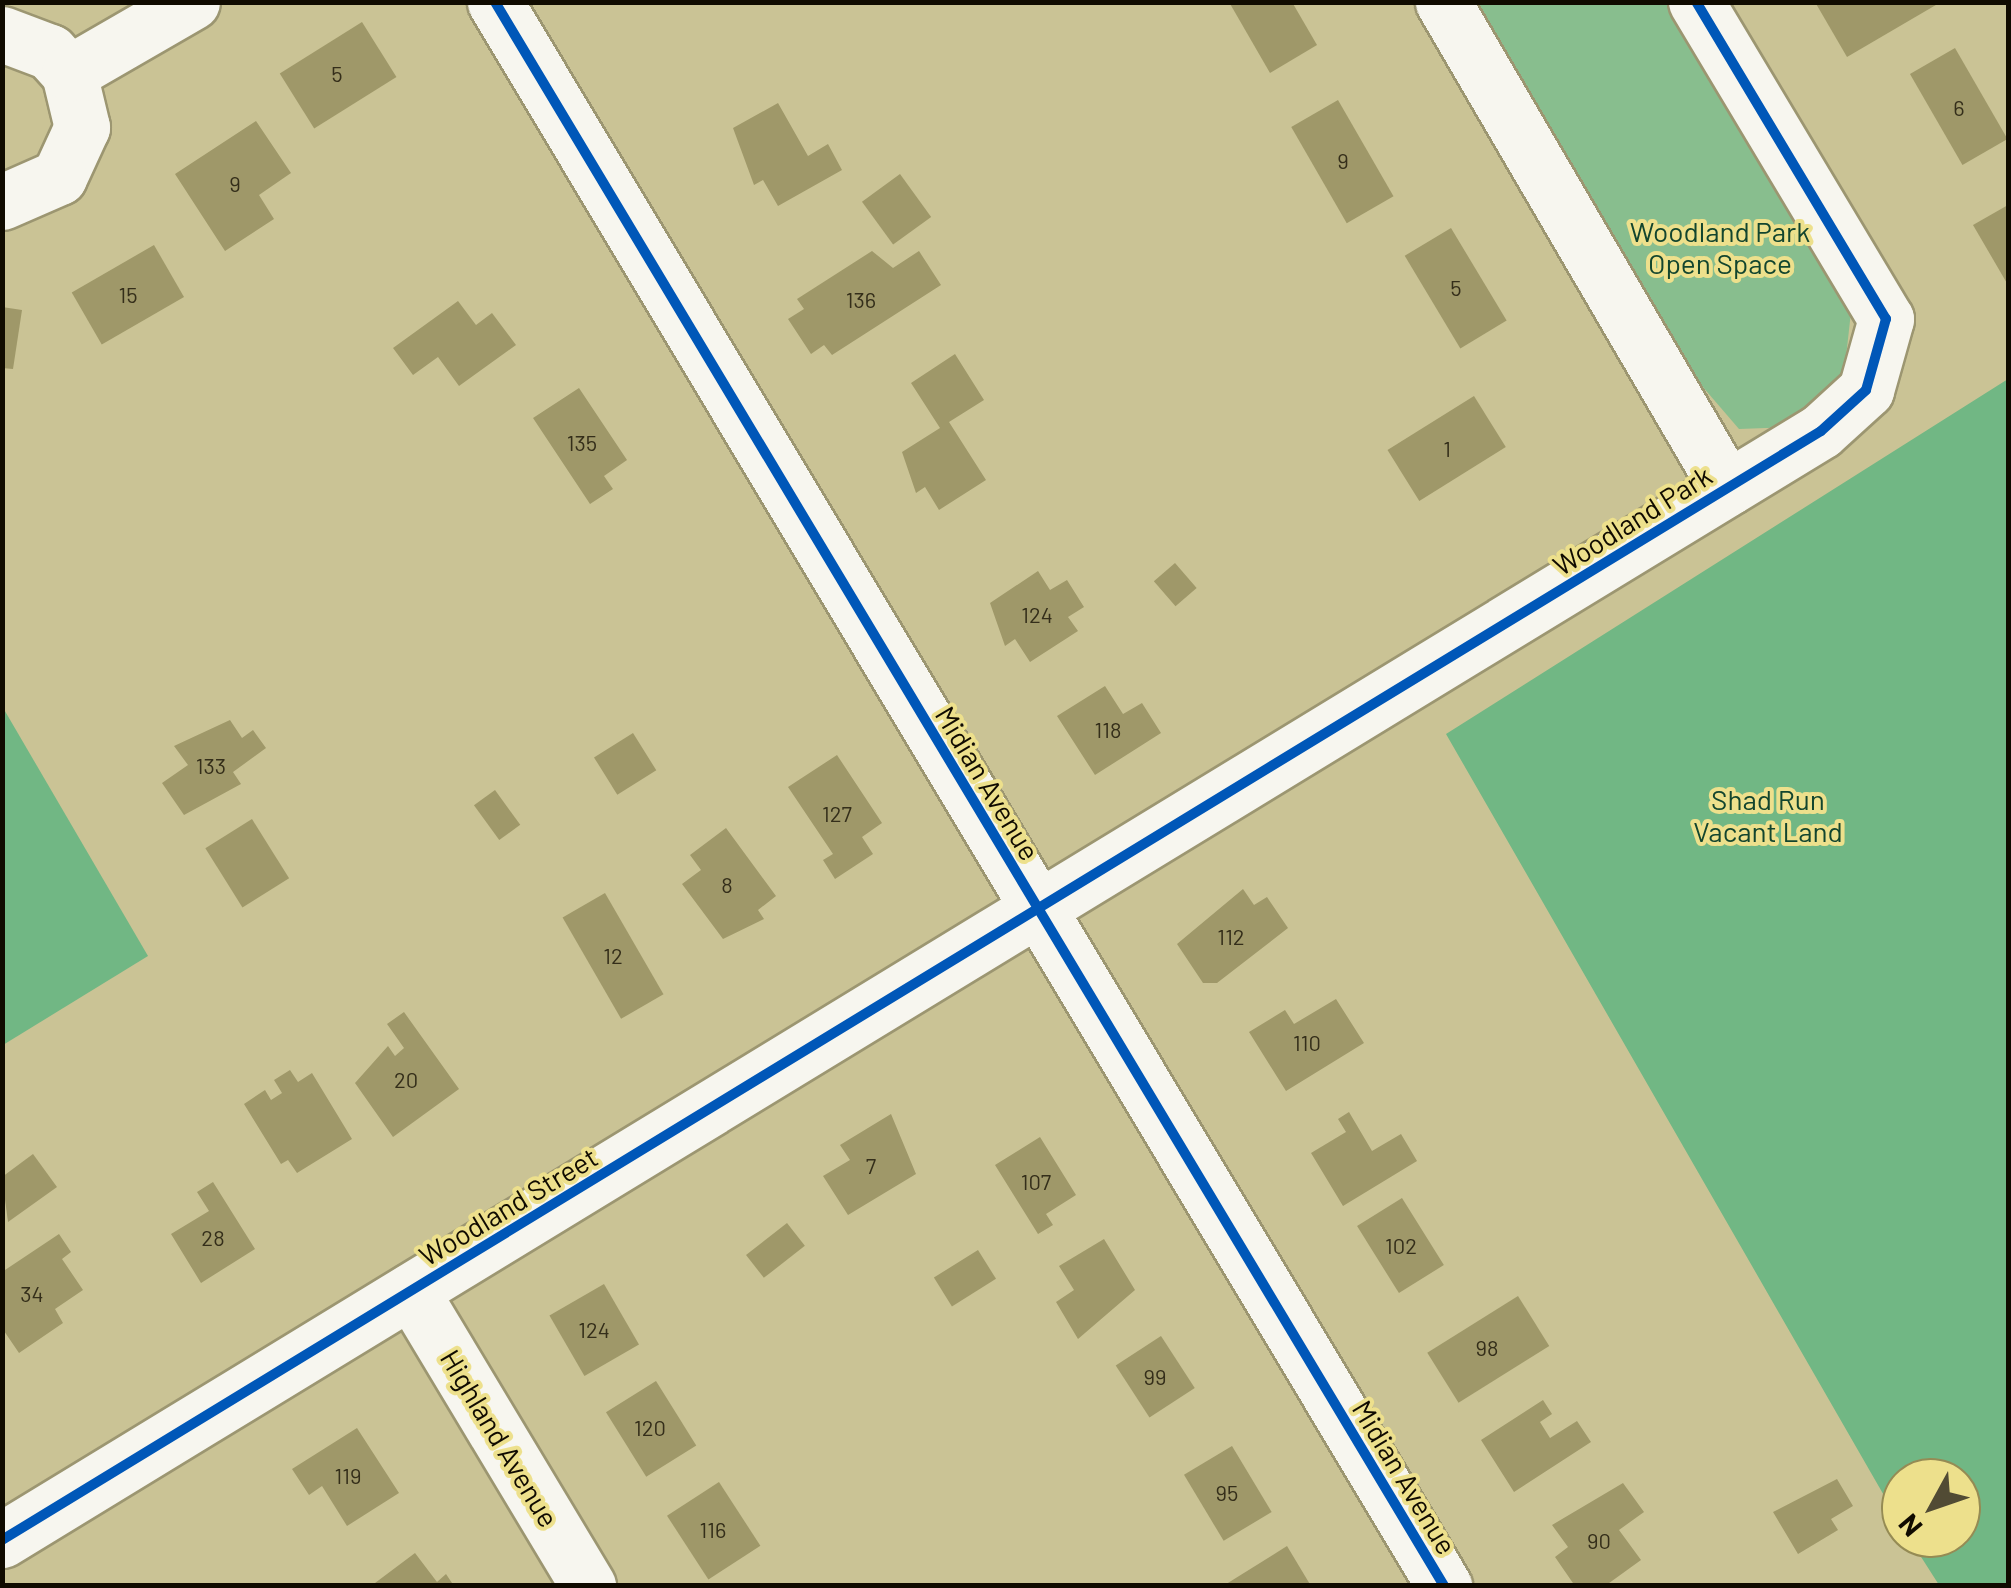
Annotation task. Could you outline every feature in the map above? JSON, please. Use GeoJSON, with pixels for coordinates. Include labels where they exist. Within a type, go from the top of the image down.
{"type":"FeatureCollection","features":[{"type":"Feature","properties":{"kind":"street"},"geometry":{"type":"LineString","coordinates":[[70,73],[192,2]]}},
{"type":"Feature","properties":{"kind":"street","name":"Midian Avenue"},"geometry":{"type":"LineString","coordinates":[[494,2],[1444,1586]]}},
{"type":"Feature","properties":{"kind":"street","name":"Woodland Park"},"geometry":{"type":"LineString","coordinates":[[1443,2],[1727,488]]}},
{"type":"Feature","properties":{"kind":"street","name":"Woodland Park"},"geometry":{"type":"LineString","coordinates":[[1037,911],[1820,432],[1866,390],[1886,319],[1696,2]]}},
{"type":"Feature","properties":{"kind":"street"},"geometry":{"type":"LineString","coordinates":[[2,34],[50,52],[70,73],[80,99],[74,154],[37,194],[2,202]]}},
{"type":"Feature","properties":{"kind":"street","name":"Woodland Street"},"geometry":{"type":"LineString","coordinates":[[2,1540],[1037,911]]}},
{"type":"Feature","properties":{"kind":"street","name":"Highland Avenue"},"geometry":{"type":"LineString","coordinates":[[411,1291],[588,1586]]}},
{"type":"Feature","properties":{"kind":"green space","name":"Woodland Park Open Space"},"geometry":{"type":"Polygon","coordinates":[[[1475,3],[1672,3],[1851,312],[1843,384],[1791,427],[1739,429],[1702,386],[1475,3]]]}},
{"type":"Feature","properties":{"kind":"green space","name":"Shad Run Vacant Land"},"geometry":{"type":"Polygon","coordinates":[[[2008,379],[2008,1585],[1939,1585],[1922,1558],[1981,1558],[1981,1458],[1881,1458],[1881,1490],[1446,734],[2008,379]]]}},
{"type":"Feature","properties":{"kind":"green space"},"geometry":{"type":"Polygon","coordinates":[[[2,706],[148,956],[3,1045],[2,1045],[2,706]]]}},
{"type":"Feature","properties":{"kind":"building"},"geometry":{"type":"Polygon","coordinates":[[[1229,2],[1292,2],[1317,45],[1270,73],[1229,2]]]}},
{"type":"Feature","properties":{"kind":"building"},"geometry":{"type":"Polygon","coordinates":[[[1815,2],[1941,2],[1847,57],[1815,2]]]}},
{"type":"Feature","properties":{"kind":"building"},"geometry":{"type":"Polygon","coordinates":[[[362,22],[396,77],[314,129],[280,73],[362,22]]]}},
{"type":"Feature","properties":{"kind":"building"},"geometry":{"type":"Polygon","coordinates":[[[1955,48],[2008,139],[1962,165],[1910,74],[1955,48]]]}},
{"type":"Feature","properties":{"kind":"building"},"geometry":{"type":"Polygon","coordinates":[[[1338,100],[1394,196],[1347,223],[1291,127],[1338,100]]]}},
{"type":"Feature","properties":{"kind":"building"},"geometry":{"type":"Polygon","coordinates":[[[778,103],[808,156],[828,144],[842,170],[778,206],[763,180],[754,185],[733,128],[778,103]]]}},
{"type":"Feature","properties":{"kind":"building"},"geometry":{"type":"Polygon","coordinates":[[[256,121],[291,173],[259,195],[274,219],[225,251],[175,174],[256,121]]]}},
{"type":"Feature","properties":{"kind":"building"},"geometry":{"type":"Polygon","coordinates":[[[900,174],[931,217],[893,245],[862,202],[900,174]]]}},
{"type":"Feature","properties":{"kind":"building"},"geometry":{"type":"Polygon","coordinates":[[[2008,205],[2008,285],[1973,225],[2008,205]]]}},
{"type":"Feature","properties":{"kind":"building"},"geometry":{"type":"Polygon","coordinates":[[[1451,228],[1507,321],[1460,348],[1405,256],[1451,228]]]}},
{"type":"Feature","properties":{"kind":"building"},"geometry":{"type":"Polygon","coordinates":[[[154,245],[184,297],[102,344],[72,292],[154,245]]]}},
{"type":"Feature","properties":{"kind":"building"},"geometry":{"type":"Polygon","coordinates":[[[872,251],[893,268],[919,251],[941,285],[832,355],[824,345],[811,354],[788,319],[804,309],[797,299],[872,251]]]}},
{"type":"Feature","properties":{"kind":"building"},"geometry":{"type":"Polygon","coordinates":[[[458,301],[476,325],[492,313],[516,345],[459,386],[438,357],[413,375],[393,348],[458,301]]]}},
{"type":"Feature","properties":{"kind":"building"},"geometry":{"type":"Polygon","coordinates":[[[2,307],[22,310],[13,369],[2,368],[2,307]]]}},
{"type":"Feature","properties":{"kind":"building"},"geometry":{"type":"Polygon","coordinates":[[[955,354],[984,400],[949,422],[986,480],[939,510],[925,487],[916,493],[902,452],[940,428],[911,383],[955,354]]]}},
{"type":"Feature","properties":{"kind":"building"},"geometry":{"type":"Polygon","coordinates":[[[579,388],[627,460],[604,476],[613,489],[590,504],[533,418],[579,388]]]}},
{"type":"Feature","properties":{"kind":"building"},"geometry":{"type":"Polygon","coordinates":[[[1474,396],[1506,447],[1419,501],[1387,450],[1474,396]]]}},
{"type":"Feature","properties":{"kind":"building"},"geometry":{"type":"Polygon","coordinates":[[[1175,563],[1197,588],[1176,606],[1154,581],[1175,563]]]}},
{"type":"Feature","properties":{"kind":"building"},"geometry":{"type":"Polygon","coordinates":[[[1038,571],[1050,590],[1067,580],[1084,607],[1068,617],[1078,631],[1030,662],[1015,639],[1005,646],[990,603],[1038,571]]]}},
{"type":"Feature","properties":{"kind":"building"},"geometry":{"type":"Polygon","coordinates":[[[1105,686],[1123,714],[1142,703],[1161,733],[1095,775],[1057,716],[1105,686]]]}},
{"type":"Feature","properties":{"kind":"building"},"geometry":{"type":"Polygon","coordinates":[[[230,720],[242,738],[253,730],[266,748],[233,772],[241,784],[184,815],[162,783],[188,765],[174,746],[230,720]]]}},
{"type":"Feature","properties":{"kind":"building"},"geometry":{"type":"Polygon","coordinates":[[[633,733],[656,770],[617,795],[594,757],[633,733]]]}},
{"type":"Feature","properties":{"kind":"building"},"geometry":{"type":"Polygon","coordinates":[[[837,755],[882,823],[862,837],[873,854],[835,879],[823,860],[833,854],[788,787],[837,755]]]}},
{"type":"Feature","properties":{"kind":"building"},"geometry":{"type":"Polygon","coordinates":[[[495,790],[520,825],[499,840],[474,805],[495,790]]]}},
{"type":"Feature","properties":{"kind":"building"},"geometry":{"type":"Polygon","coordinates":[[[252,819],[289,878],[242,908],[205,848],[252,819]]]}},
{"type":"Feature","properties":{"kind":"building"},"geometry":{"type":"Polygon","coordinates":[[[726,828],[776,896],[758,910],[764,919],[723,939],[682,884],[701,870],[690,855],[726,828]]]}},
{"type":"Feature","properties":{"kind":"building"},"geometry":{"type":"Polygon","coordinates":[[[1243,889],[1254,905],[1267,897],[1288,928],[1217,983],[1203,983],[1177,944],[1243,889]]]}},
{"type":"Feature","properties":{"kind":"building"},"geometry":{"type":"Polygon","coordinates":[[[605,893],[664,994],[621,1019],[563,918],[605,893]]]}},
{"type":"Feature","properties":{"kind":"building"},"geometry":{"type":"Polygon","coordinates":[[[1336,999],[1364,1043],[1286,1091],[1249,1032],[1285,1010],[1294,1024],[1336,999]]]}},
{"type":"Feature","properties":{"kind":"building"},"geometry":{"type":"Polygon","coordinates":[[[404,1012],[459,1089],[393,1137],[355,1083],[388,1046],[395,1056],[404,1048],[387,1024],[404,1012]]]}},
{"type":"Feature","properties":{"kind":"building"},"geometry":{"type":"Polygon","coordinates":[[[290,1070],[298,1082],[312,1073],[352,1139],[297,1173],[288,1160],[281,1164],[244,1104],[265,1090],[271,1100],[282,1093],[274,1080],[290,1070]]]}},
{"type":"Feature","properties":{"kind":"building"},"geometry":{"type":"Polygon","coordinates":[[[1349,1112],[1372,1151],[1401,1134],[1417,1161],[1343,1206],[1311,1153],[1346,1132],[1338,1119],[1349,1112]]]}},
{"type":"Feature","properties":{"kind":"building"},"geometry":{"type":"Polygon","coordinates":[[[891,1114],[916,1174],[848,1215],[823,1176],[850,1160],[840,1145],[891,1114]]]}},
{"type":"Feature","properties":{"kind":"building"},"geometry":{"type":"Polygon","coordinates":[[[1040,1137],[1076,1195],[1046,1214],[1053,1225],[1038,1234],[995,1165],[1040,1137]]]}},
{"type":"Feature","properties":{"kind":"building"},"geometry":{"type":"Polygon","coordinates":[[[33,1154],[57,1187],[8,1222],[2,1177],[33,1154]]]}},
{"type":"Feature","properties":{"kind":"building"},"geometry":{"type":"Polygon","coordinates":[[[213,1182],[255,1249],[201,1283],[171,1234],[209,1211],[197,1192],[213,1182]]]}},
{"type":"Feature","properties":{"kind":"building"},"geometry":{"type":"Polygon","coordinates":[[[1402,1198],[1444,1265],[1399,1293],[1357,1226],[1402,1198]]]}},
{"type":"Feature","properties":{"kind":"building"},"geometry":{"type":"Polygon","coordinates":[[[787,1223],[805,1246],[764,1278],[746,1255],[787,1223]]]}},
{"type":"Feature","properties":{"kind":"building"},"geometry":{"type":"Polygon","coordinates":[[[59,1234],[71,1252],[62,1259],[83,1290],[55,1309],[63,1323],[19,1353],[2,1328],[2,1272],[59,1234]]]}},
{"type":"Feature","properties":{"kind":"building"},"geometry":{"type":"Polygon","coordinates":[[[1104,1239],[1135,1290],[1078,1339],[1056,1302],[1074,1290],[1059,1266],[1104,1239]]]}},
{"type":"Feature","properties":{"kind":"building"},"geometry":{"type":"Polygon","coordinates":[[[978,1250],[996,1279],[952,1306],[934,1278],[978,1250]]]}},
{"type":"Feature","properties":{"kind":"building"},"geometry":{"type":"Polygon","coordinates":[[[604,1284],[639,1345],[584,1376],[549,1316],[604,1284]]]}},
{"type":"Feature","properties":{"kind":"building"},"geometry":{"type":"Polygon","coordinates":[[[1518,1296],[1549,1346],[1459,1403],[1427,1353],[1518,1296]]]}},
{"type":"Feature","properties":{"kind":"building"},"geometry":{"type":"Polygon","coordinates":[[[1161,1336],[1195,1388],[1149,1417],[1116,1365],[1161,1336]]]}},
{"type":"Feature","properties":{"kind":"building"},"geometry":{"type":"Polygon","coordinates":[[[656,1381],[696,1445],[646,1477],[606,1412],[656,1381]]]}},
{"type":"Feature","properties":{"kind":"building"},"geometry":{"type":"Polygon","coordinates":[[[1543,1400],[1552,1414],[1540,1422],[1550,1438],[1577,1421],[1591,1442],[1514,1492],[1481,1440],[1543,1400]]]}},
{"type":"Feature","properties":{"kind":"building"},"geometry":{"type":"Polygon","coordinates":[[[357,1428],[399,1493],[347,1526],[322,1486],[309,1495],[292,1469],[357,1428]]]}},
{"type":"Feature","properties":{"kind":"building"},"geometry":{"type":"Polygon","coordinates":[[[1232,1446],[1272,1512],[1224,1541],[1184,1475],[1232,1446]]]}},
{"type":"Feature","properties":{"kind":"building"},"geometry":{"type":"Polygon","coordinates":[[[1837,1479],[1853,1506],[1831,1519],[1838,1530],[1798,1554],[1773,1512],[1837,1479]]]}},
{"type":"Feature","properties":{"kind":"building"},"geometry":{"type":"Polygon","coordinates":[[[719,1482],[760,1546],[708,1580],[667,1516],[719,1482]]]}},
{"type":"Feature","properties":{"kind":"building"},"geometry":{"type":"Polygon","coordinates":[[[1623,1483],[1644,1512],[1619,1530],[1641,1560],[1605,1586],[1575,1586],[1555,1557],[1568,1547],[1552,1525],[1623,1483]]]}},
{"type":"Feature","properties":{"kind":"building"},"geometry":{"type":"Polygon","coordinates":[[[1287,1546],[1311,1586],[1223,1586],[1287,1546]]]}},
{"type":"Feature","properties":{"kind":"building"},"geometry":{"type":"Polygon","coordinates":[[[415,1553],[437,1582],[446,1574],[454,1586],[371,1586],[415,1553]]]}},
{"type":"Feature","properties":{"kind":"cycle path"},"geometry":{"type":"LineString","coordinates":[[495,2],[1444,1586]]}},
{"type":"Feature","properties":{"kind":"cycle path"},"geometry":{"type":"LineString","coordinates":[[2,1540],[1821,431],[1866,390],[1886,319],[1696,2]]}}]}
